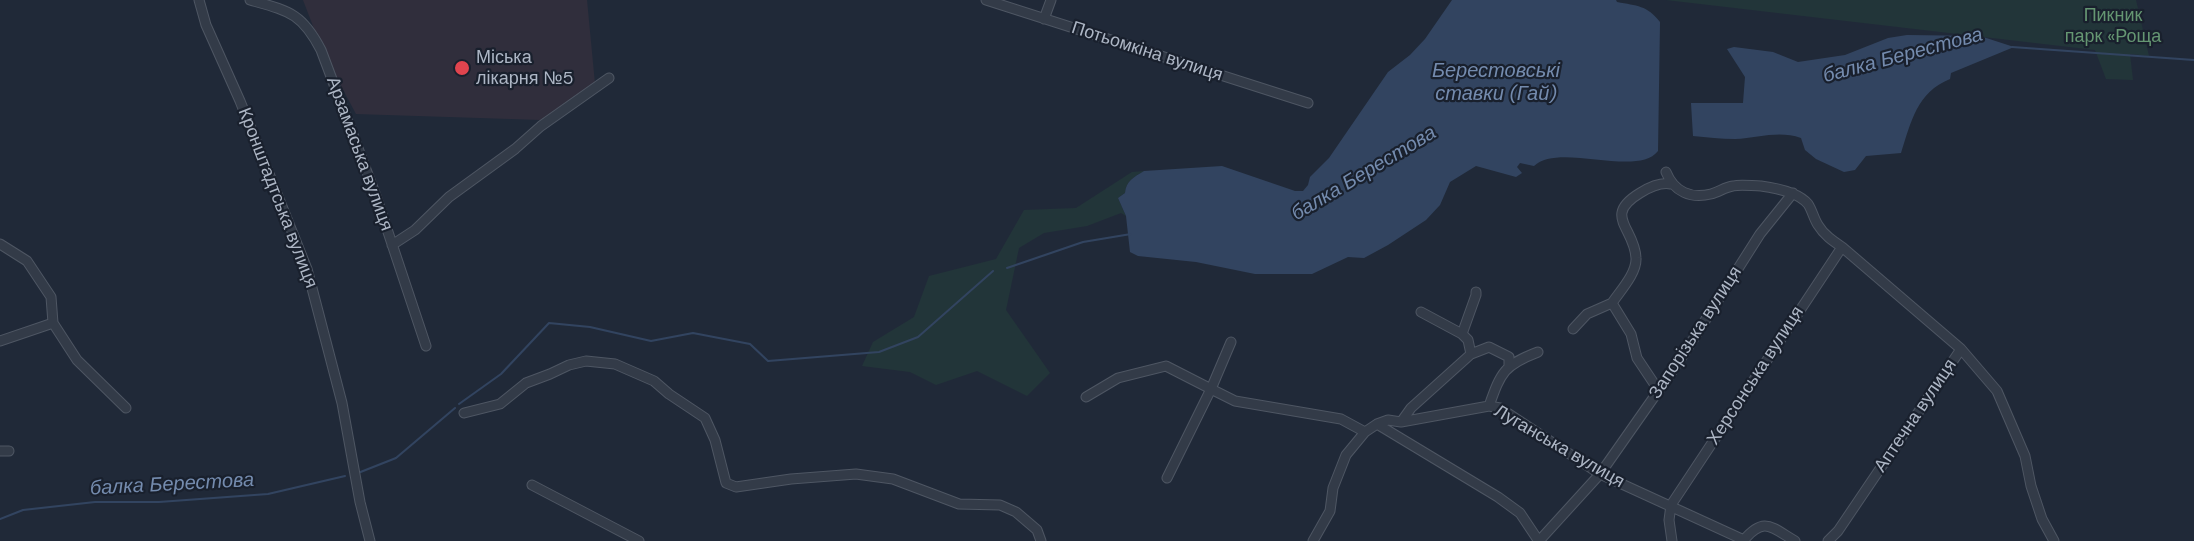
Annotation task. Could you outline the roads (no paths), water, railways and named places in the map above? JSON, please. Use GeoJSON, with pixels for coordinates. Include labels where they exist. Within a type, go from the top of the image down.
{"type":"FeatureCollection","features":[{"type":"Feature","properties":{"kind":"street","name":"Кронштадтська вулиця"},"geometry":{"type":"LineString","coordinates":[[200,0],[206,25],[240,101],[307,268],[342,403],[360,502],[370,541]]}},
{"type":"Feature","properties":{"kind":"street","name":"Арзамаська вулиця"},"geometry":{"type":"LineString","coordinates":[[250,0],[294,14],[310,29],[321,50],[426,346]]}},
{"type":"Feature","properties":{"kind":"street","name":"Потьомкіна вулиця"},"geometry":{"type":"LineString","coordinates":[[986,0],[1308,103]]}},
{"type":"Feature","properties":{"kind":"street"},"geometry":{"type":"LineString","coordinates":[[1044,19],[1051,0]]}},
{"type":"Feature","properties":{"kind":"street"},"geometry":{"type":"LineString","coordinates":[[392,245],[415,231],[449,197],[515,149],[541,126],[609,78]]}},
{"type":"Feature","properties":{"kind":"street"},"geometry":{"type":"LineString","coordinates":[[1666,172],[1671,184]]}},
{"type":"Feature","properties":{"kind":"street"},"geometry":{"type":"LineString","coordinates":[[1573,329],[1587,314],[1612,303],[1632,271],[1636,260],[1634,247],[1623,223],[1622,213],[1627,201],[1644,190],[1665,183],[1671,184],[1680,191],[1699,196],[1713,194],[1734,185],[1763,186],[1793,193],[1808,204],[1819,227],[1829,238],[1961,349]]}},
{"type":"Feature","properties":{"kind":"street","name":"Запорізька вулиця"},"geometry":{"type":"LineString","coordinates":[[1538,541],[1600,474],[1659,391],[1760,234],[1793,193]]}},
{"type":"Feature","properties":{"kind":"street"},"geometry":{"type":"LineString","coordinates":[[0,244],[27,261],[51,297],[53,323],[77,360],[126,408]]}},
{"type":"Feature","properties":{"kind":"street","name":"Херсонська вулиця"},"geometry":{"type":"LineString","coordinates":[[1671,505],[1842,247]]}},
{"type":"Feature","properties":{"kind":"street"},"geometry":{"type":"LineString","coordinates":[[1462,334],[1476,292]]}},
{"type":"Feature","properties":{"kind":"street"},"geometry":{"type":"LineString","coordinates":[[1612,303],[1631,334],[1637,358],[1659,391]]}},
{"type":"Feature","properties":{"kind":"street"},"geometry":{"type":"LineString","coordinates":[[1420,312],[1462,334],[1468,340],[1471,354]]}},
{"type":"Feature","properties":{"kind":"street"},"geometry":{"type":"LineString","coordinates":[[0,341],[53,323]]}},
{"type":"Feature","properties":{"kind":"street"},"geometry":{"type":"LineString","coordinates":[[1167,478],[1231,342]]}},
{"type":"Feature","properties":{"kind":"street"},"geometry":{"type":"LineString","coordinates":[[1401,422],[1411,408],[1471,354],[1489,347],[1509,357],[1509,367]]}},
{"type":"Feature","properties":{"kind":"street","name":"Аптечна вулиця"},"geometry":{"type":"LineString","coordinates":[[1827,541],[1838,531],[1961,349],[1997,392],[2025,456],[2031,486],[2042,519],[2054,541]]}},
{"type":"Feature","properties":{"kind":"street"},"geometry":{"type":"LineString","coordinates":[[1489,406],[1500,376],[1509,367],[1538,352]]}},
{"type":"Feature","properties":{"kind":"street"},"geometry":{"type":"LineString","coordinates":[[464,413],[500,404],[525,383],[569,364],[586,362],[615,364],[654,381],[705,418],[715,440],[726,483],[736,487],[791,479],[856,474],[893,479],[959,504],[1000,506],[1016,512],[1037,530],[1041,541]]}},
{"type":"Feature","properties":{"kind":"street"},"geometry":{"type":"LineString","coordinates":[[1086,397],[1118,378],[1166,366],[1235,401],[1341,419],[1365,432]]}},
{"type":"Feature","properties":{"kind":"street","name":"Луганська вулиця"},"geometry":{"type":"LineString","coordinates":[[1377,424],[1388,420],[1401,422],[1489,406],[1500,408],[1600,474],[1744,540]]}},
{"type":"Feature","properties":{"kind":"street"},"geometry":{"type":"LineString","coordinates":[[1314,541],[1330,511],[1333,488],[1346,455],[1365,432],[1377,424],[1498,497],[1520,513],[1538,541]]}},
{"type":"Feature","properties":{"kind":"street"},"geometry":{"type":"LineString","coordinates":[[532,485],[639,541]]}},
{"type":"Feature","properties":{"kind":"street"},"geometry":{"type":"LineString","coordinates":[[1671,505],[1669,520],[1672,541]]}},
{"type":"Feature","properties":{"kind":"street"},"geometry":{"type":"LineString","coordinates":[[1744,540],[1753,529],[1769,526],[1796,541]]}},
{"type":"Feature","properties":{"kind":"water","name":"Берестовські ставки (Гай)"},"geometry":{"type":"Polygon","coordinates":[[[1452,0],[1616,0],[1651,12],[1660,22],[1658,151],[1648,158],[1633,161],[1561,157],[1546,160],[1534,166],[1520,163],[1517,167],[1522,173],[1516,177],[1476,166],[1450,182],[1440,205],[1426,220],[1364,258],[1348,257],[1312,274],[1255,274],[1196,262],[1138,256],[1130,252],[1126,216],[1118,198],[1125,193],[1131,180],[1144,171],[1222,166],[1295,191],[1303,191],[1310,177],[1329,158],[1388,72],[1410,55],[1425,39],[1452,0]]]}},
{"type":"Feature","properties":{"kind":"water"},"geometry":{"type":"Polygon","coordinates":[[[1907,35],[1980,36],[2014,47],[1951,73],[1950,79],[1930,92],[1917,109],[1901,153],[1866,156],[1855,170],[1844,172],[1816,159],[1805,150],[1801,138],[1793,136],[1777,135],[1735,139],[1693,136],[1691,103],[1743,103],[1745,77],[1727,49],[1734,47],[1773,52],[1798,62],[1845,55],[1888,38],[1907,35]]]}},
{"type":"Feature","properties":{"kind":"waterway","name":"балка Берестова"},"geometry":{"type":"LineString","coordinates":[[2012,47],[2194,60]]}},
{"type":"Feature","properties":{"kind":"waterway","name":"балка Берестова"},"geometry":{"type":"LineString","coordinates":[[1007,268],[1083,242],[1131,234]]}},
{"type":"Feature","properties":{"kind":"waterway","name":"балка Берестова"},"geometry":{"type":"LineString","coordinates":[[459,404],[501,374],[549,323],[590,327],[651,341],[693,333],[750,344],[768,361],[879,352],[918,337],[993,271]]}},
{"type":"Feature","properties":{"kind":"waterway","name":"балка Берестова"},"geometry":{"type":"LineString","coordinates":[[358,473],[396,458],[455,408]]}},
{"type":"Feature","properties":{"kind":"waterway","name":"балка Берестова"},"geometry":{"type":"LineString","coordinates":[[0,519],[23,510],[95,502],[159,502],[268,494],[345,476]]}},
{"type":"Feature","properties":{"kind":"place","name":"Міська лікарня №5"},"geometry":{"type":"Point","coordinates":[462,68]}},
{"type":"Feature","properties":{"kind":"park label","name":"Пикник парк «Роща"},"geometry":{"type":"Point","coordinates":[2113,26]}}]}
